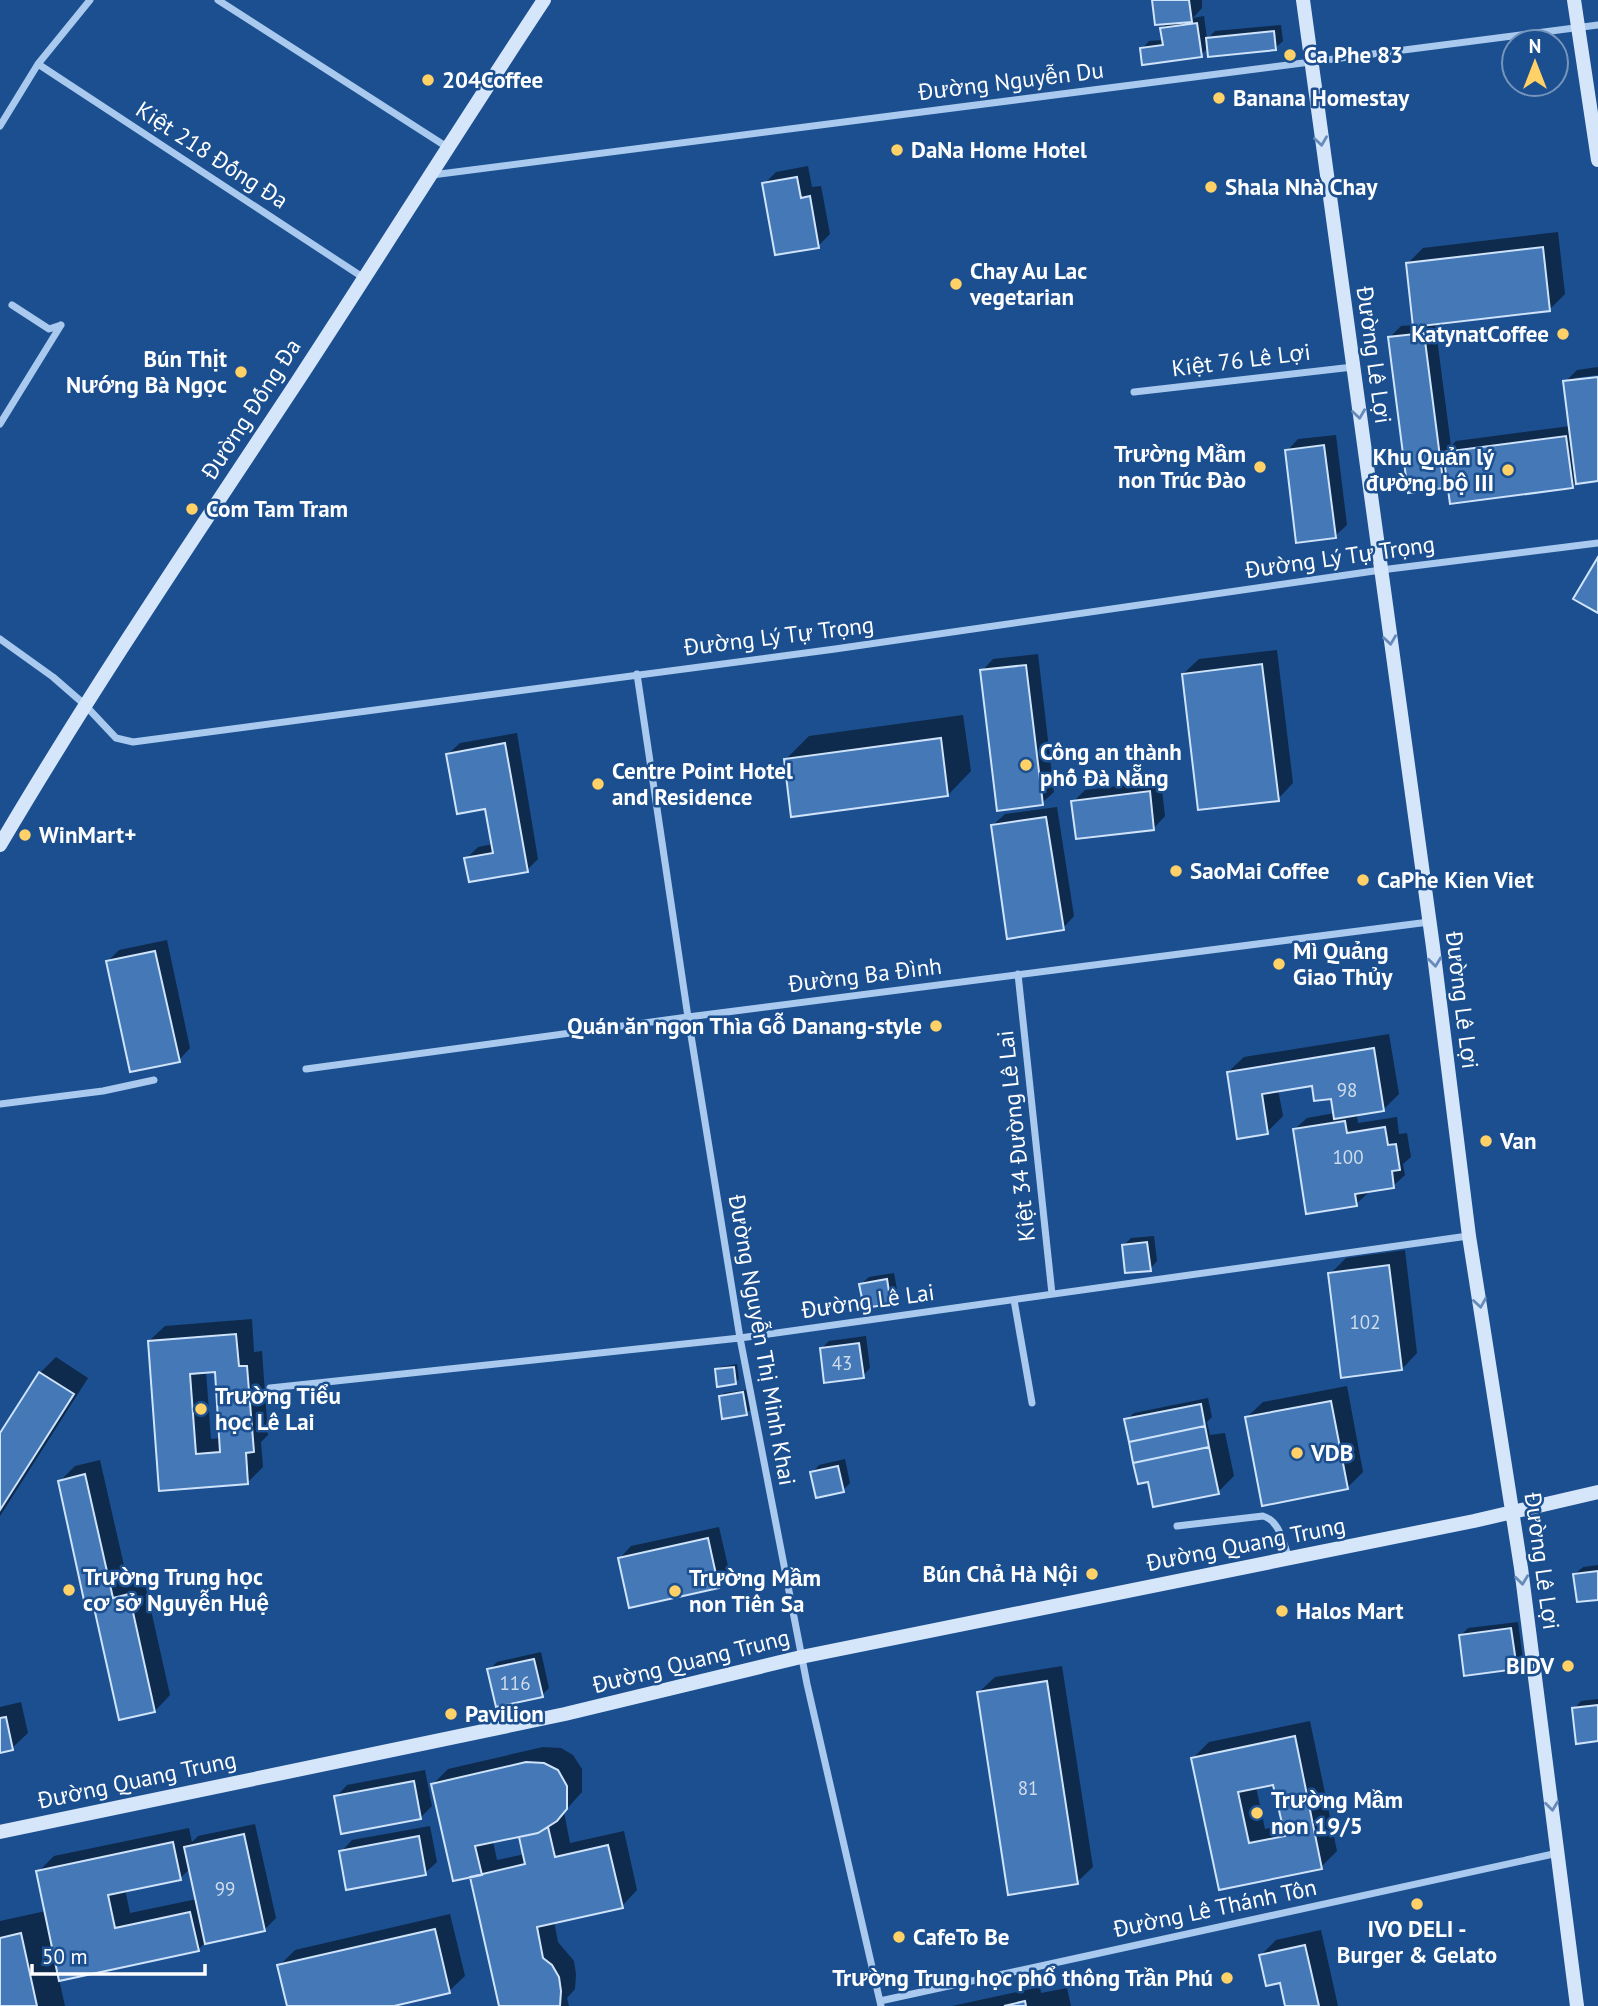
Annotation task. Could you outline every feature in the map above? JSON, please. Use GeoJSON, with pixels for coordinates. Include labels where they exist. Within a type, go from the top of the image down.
{"type":"FeatureCollection","features":[{"type":"Feature","properties":{"kind":"main road","name":"Đường Đống Đa"},"geometry":{"type":"LineString","coordinates":[[0,845],[84,704],[544,0]]}},
{"type":"Feature","properties":{"kind":"main road","name":"Đường Lê Lợi"},"geometry":{"type":"LineString","coordinates":[[1303,0],[1429,922],[1469,1236],[1513,1513],[1577,2006]]}},
{"type":"Feature","properties":{"kind":"main road"},"geometry":{"type":"LineString","coordinates":[[1574,0],[1598,160]]}},
{"type":"Feature","properties":{"kind":"main road","name":"Đường Quang Trung"},"geometry":{"type":"LineString","coordinates":[[0,1832],[565,1714],[801,1657],[1513,1513],[1598,1492]]}},
{"type":"Feature","properties":{"kind":"street"},"geometry":{"type":"LineString","coordinates":[[0,126],[38,64],[90,0]]}},
{"type":"Feature","properties":{"kind":"street"},"geometry":{"type":"LineString","coordinates":[[218,0],[447,147]]}},
{"type":"Feature","properties":{"kind":"street","name":"Đường Nguyễn Du"},"geometry":{"type":"LineString","coordinates":[[429,176],[1598,25]]}},
{"type":"Feature","properties":{"kind":"street","name":"Kiệt 218 Đống Đa"},"geometry":{"type":"LineString","coordinates":[[38,64],[364,278]]}},
{"type":"Feature","properties":{"kind":"street"},"geometry":{"type":"LineString","coordinates":[[0,424],[61,325],[49,328],[12,305]]}},
{"type":"Feature","properties":{"kind":"street","name":"Kiệt 76 Lê Lợi"},"geometry":{"type":"LineString","coordinates":[[1134,392],[1353,367]]}},
{"type":"Feature","properties":{"kind":"street","name":"Đường Lý Tự Trọng"},"geometry":{"type":"LineString","coordinates":[[0,639],[53,677],[84,704],[116,738],[133,742],[835,649],[1381,570],[1598,543]]}},
{"type":"Feature","properties":{"kind":"street","name":"Đường Nguyễn Thị Minh Khai"},"geometry":{"type":"LineString","coordinates":[[637,674],[688,1017],[740,1338],[801,1657],[881,2004]]}},
{"type":"Feature","properties":{"kind":"street","name":"Đường Ba Đình"},"geometry":{"type":"LineString","coordinates":[[306,1069],[1429,922]]}},
{"type":"Feature","properties":{"kind":"street","name":"Kiệt 34 Đường Lê Lai"},"geometry":{"type":"LineString","coordinates":[[1018,974],[1052,1294]]}},
{"type":"Feature","properties":{"kind":"street"},"geometry":{"type":"LineString","coordinates":[[0,1104],[103,1091],[154,1080]]}},
{"type":"Feature","properties":{"kind":"street","name":"Đường Lê Lai"},"geometry":{"type":"LineString","coordinates":[[270,1388],[740,1338],[1469,1236]]}},
{"type":"Feature","properties":{"kind":"street"},"geometry":{"type":"LineString","coordinates":[[1014,1300],[1032,1403]]}},
{"type":"Feature","properties":{"kind":"street"},"geometry":{"type":"LineString","coordinates":[[1177,1526],[1263,1516],[1275,1521],[1289,1559]]}},
{"type":"Feature","properties":{"kind":"street","name":"Đường Lê Thánh Tôn"},"geometry":{"type":"LineString","coordinates":[[881,2004],[1558,1853]]}},
{"type":"Feature","properties":{"kind":"building"},"geometry":{"type":"Polygon","coordinates":[[[1152,0],[1189,0],[1192,22],[1155,25],[1152,0]]]}},
{"type":"Feature","properties":{"kind":"building"},"geometry":{"type":"Polygon","coordinates":[[[1197,23],[1202,57],[1142,65],[1140,48],[1163,45],[1160,28],[1197,23]]]}},
{"type":"Feature","properties":{"kind":"building"},"geometry":{"type":"Polygon","coordinates":[[[1274,31],[1276,50],[1208,57],[1206,38],[1274,31]]]}},
{"type":"Feature","properties":{"kind":"building"},"geometry":{"type":"Polygon","coordinates":[[[797,177],[801,198],[810,196],[819,248],[775,255],[762,183],[797,177]]]}},
{"type":"Feature","properties":{"kind":"building"},"geometry":{"type":"Polygon","coordinates":[[[1543,247],[1550,311],[1413,327],[1406,263],[1543,247]]]}},
{"type":"Feature","properties":{"kind":"building"},"geometry":{"type":"Polygon","coordinates":[[[1424,333],[1444,488],[1408,493],[1388,337],[1424,333]]]}},
{"type":"Feature","properties":{"kind":"building"},"geometry":{"type":"Polygon","coordinates":[[[1598,377],[1598,481],[1576,484],[1563,381],[1598,377]]]}},
{"type":"Feature","properties":{"kind":"building","name":"Khu Quản lý đường bộ III"},"geometry":{"type":"Polygon","coordinates":[[[1566,436],[1573,488],[1450,504],[1443,452],[1566,436]]]}},
{"type":"Feature","properties":{"kind":"building"},"geometry":{"type":"Polygon","coordinates":[[[1324,445],[1336,538],[1296,543],[1285,450],[1324,445]]]}},
{"type":"Feature","properties":{"kind":"building"},"geometry":{"type":"Polygon","coordinates":[[[1598,557],[1598,613],[1573,599],[1598,557]]]}},
{"type":"Feature","properties":{"kind":"building"},"geometry":{"type":"Polygon","coordinates":[[[1262,664],[1279,801],[1198,810],[1182,674],[1262,664]]]}},
{"type":"Feature","properties":{"kind":"building"},"geometry":{"type":"Polygon","coordinates":[[[1026,665],[1043,805],[997,811],[980,670],[1026,665]]]}},
{"type":"Feature","properties":{"kind":"building"},"geometry":{"type":"Polygon","coordinates":[[[941,738],[948,796],[791,817],[784,759],[941,738]]]}},
{"type":"Feature","properties":{"kind":"building"},"geometry":{"type":"Polygon","coordinates":[[[505,743],[528,872],[469,882],[464,858],[493,853],[485,809],[457,814],[446,754],[505,743]]]}},
{"type":"Feature","properties":{"kind":"building"},"geometry":{"type":"Polygon","coordinates":[[[1150,791],[1154,830],[1076,839],[1071,801],[1150,791]]]}},
{"type":"Feature","properties":{"kind":"building"},"geometry":{"type":"Polygon","coordinates":[[[1046,817],[1064,930],[1007,939],[991,825],[1046,817]]]}},
{"type":"Feature","properties":{"kind":"building"},"geometry":{"type":"Polygon","coordinates":[[[155,951],[180,1062],[130,1072],[106,961],[155,951]]]}},
{"type":"Feature","properties":{"kind":"building"},"geometry":{"type":"Polygon","coordinates":[[[1374,1048],[1384,1111],[1334,1119],[1331,1099],[1314,1101],[1312,1086],[1262,1094],[1268,1134],[1237,1139],[1227,1072],[1374,1048]]]}},
{"type":"Feature","properties":{"kind":"building"},"geometry":{"type":"Polygon","coordinates":[[[1345,1121],[1347,1133],[1385,1127],[1388,1145],[1396,1144],[1400,1170],[1392,1171],[1394,1188],[1355,1194],[1357,1206],[1306,1214],[1293,1129],[1345,1121]]]}},
{"type":"Feature","properties":{"kind":"building"},"geometry":{"type":"Polygon","coordinates":[[[1147,1242],[1151,1271],[1125,1273],[1122,1245],[1147,1242]]]}},
{"type":"Feature","properties":{"kind":"building"},"geometry":{"type":"Polygon","coordinates":[[[1389,1265],[1402,1370],[1341,1378],[1328,1273],[1389,1265]]]}},
{"type":"Feature","properties":{"kind":"building"},"geometry":{"type":"Polygon","coordinates":[[[887,1279],[891,1304],[864,1308],[859,1284],[887,1279]]]}},
{"type":"Feature","properties":{"kind":"building","name":"Trường Tiểu học Lê Lai"},"geometry":{"type":"Polygon","coordinates":[[[236,1334],[239,1366],[247,1366],[254,1452],[246,1453],[248,1484],[159,1491],[148,1341],[236,1334]],[[215,1372],[190,1374],[196,1454],[220,1452],[215,1372]]]}},
{"type":"Feature","properties":{"kind":"building"},"geometry":{"type":"Polygon","coordinates":[[[859,1343],[864,1378],[824,1383],[820,1348],[859,1343]]]}},
{"type":"Feature","properties":{"kind":"building"},"geometry":{"type":"Polygon","coordinates":[[[734,1367],[736,1384],[717,1387],[715,1369],[734,1367]]]}},
{"type":"Feature","properties":{"kind":"building"},"geometry":{"type":"Polygon","coordinates":[[[39,1372],[74,1394],[0,1510],[0,1433],[39,1372]]]}},
{"type":"Feature","properties":{"kind":"building"},"geometry":{"type":"Polygon","coordinates":[[[743,1392],[747,1415],[722,1419],[719,1396],[743,1392]]]}},
{"type":"Feature","properties":{"kind":"building","name":"VDB"},"geometry":{"type":"Polygon","coordinates":[[[1331,1401],[1348,1489],[1262,1506],[1245,1417],[1331,1401]]]}},
{"type":"Feature","properties":{"kind":"building"},"geometry":{"type":"Polygon","coordinates":[[[1201,1404],[1205,1426],[1129,1442],[1124,1419],[1201,1404]]]}},
{"type":"Feature","properties":{"kind":"building"},"geometry":{"type":"Polygon","coordinates":[[[1205,1426],[1209,1447],[1133,1463],[1129,1442],[1205,1426]]]}},
{"type":"Feature","properties":{"kind":"building"},"geometry":{"type":"Polygon","coordinates":[[[1209,1447],[1219,1494],[1153,1507],[1148,1482],[1138,1484],[1133,1463],[1209,1447]]]}},
{"type":"Feature","properties":{"kind":"building"},"geometry":{"type":"Polygon","coordinates":[[[838,1466],[844,1492],[816,1498],[810,1472],[838,1466]]]}},
{"type":"Feature","properties":{"kind":"building"},"geometry":{"type":"Polygon","coordinates":[[[85,1474],[113,1598],[129,1594],[155,1712],[119,1720],[93,1603],[85,1605],[58,1481],[85,1474]]]}},
{"type":"Feature","properties":{"kind":"building"},"geometry":{"type":"Polygon","coordinates":[[[708,1538],[719,1588],[629,1608],[618,1558],[708,1538]]]}},
{"type":"Feature","properties":{"kind":"building"},"geometry":{"type":"Polygon","coordinates":[[[1598,1571],[1598,1600],[1577,1602],[1573,1574],[1598,1571]]]}},
{"type":"Feature","properties":{"kind":"building"},"geometry":{"type":"Polygon","coordinates":[[[1511,1628],[1517,1669],[1464,1676],[1459,1635],[1511,1628]]]}},
{"type":"Feature","properties":{"kind":"building"},"geometry":{"type":"Polygon","coordinates":[[[534,1659],[543,1697],[496,1707],[487,1669],[534,1659]]]}},
{"type":"Feature","properties":{"kind":"building"},"geometry":{"type":"Polygon","coordinates":[[[1047,1681],[1078,1884],[1008,1895],[977,1692],[1047,1681]]]}},
{"type":"Feature","properties":{"kind":"building"},"geometry":{"type":"Polygon","coordinates":[[[1598,1705],[1598,1741],[1576,1744],[1572,1708],[1598,1705]]]}},
{"type":"Feature","properties":{"kind":"building"},"geometry":{"type":"Polygon","coordinates":[[[6,1717],[13,1750],[0,1753],[0,1718],[6,1717]]]}},
{"type":"Feature","properties":{"kind":"building","name":"Trường Mầm non 19/5"},"geometry":{"type":"Polygon","coordinates":[[[1295,1736],[1322,1869],[1219,1890],[1191,1758],[1295,1736]],[[1273,1785],[1238,1792],[1249,1843],[1285,1836],[1273,1785]]]}},
{"type":"Feature","properties":{"kind":"building"},"geometry":{"type":"Polygon","coordinates":[[[526,1762],[544,1763],[558,1770],[567,1786],[567,1809],[557,1821],[538,1833],[475,1846],[482,1875],[453,1881],[431,1784],[526,1762]]]}},
{"type":"Feature","properties":{"kind":"building"},"geometry":{"type":"Polygon","coordinates":[[[414,1781],[421,1819],[341,1834],[334,1796],[414,1781]]]}},
{"type":"Feature","properties":{"kind":"building"},"geometry":{"type":"Polygon","coordinates":[[[548,1827],[555,1857],[608,1845],[623,1908],[537,1927],[543,1958],[552,1965],[559,1977],[560,2006],[499,2006],[470,1877],[525,1864],[519,1837],[538,1833],[548,1827]]]}},
{"type":"Feature","properties":{"kind":"building"},"geometry":{"type":"Polygon","coordinates":[[[244,1834],[265,1931],[205,1944],[184,1847],[244,1834]]]}},
{"type":"Feature","properties":{"kind":"building"},"geometry":{"type":"Polygon","coordinates":[[[419,1836],[426,1875],[346,1890],[339,1851],[419,1836]]]}},
{"type":"Feature","properties":{"kind":"building"},"geometry":{"type":"Polygon","coordinates":[[[173,1842],[181,1880],[108,1895],[115,1928],[190,1912],[199,1951],[59,1981],[36,1871],[173,1842]]]}},
{"type":"Feature","properties":{"kind":"building"},"geometry":{"type":"Polygon","coordinates":[[[435,1929],[450,1993],[394,2006],[287,2006],[277,1965],[435,1929]]]}},
{"type":"Feature","properties":{"kind":"building"},"geometry":{"type":"Polygon","coordinates":[[[21,1933],[37,2006],[0,2006],[0,1938],[21,1933]]]}},
{"type":"Feature","properties":{"kind":"building"},"geometry":{"type":"Polygon","coordinates":[[[1305,1945],[1319,2006],[1285,2006],[1280,1983],[1266,1986],[1259,1955],[1305,1945]]]}},
{"type":"Feature","properties":{"kind":"building"},"geometry":{"type":"Polygon","coordinates":[[[1025,2001],[1026,2006],[1004,2006],[1025,2001]]]}},
{"type":"Feature","properties":{"kind":"place","name":"Ca Phe 83"},"geometry":{"type":"Point","coordinates":[1290,55]}},
{"type":"Feature","properties":{"kind":"place","name":"204Coffee"},"geometry":{"type":"Point","coordinates":[428,80]}},
{"type":"Feature","properties":{"kind":"place","name":"Banana Homestay"},"geometry":{"type":"Point","coordinates":[1219,98]}},
{"type":"Feature","properties":{"kind":"place","name":"DaNa Home Hotel"},"geometry":{"type":"Point","coordinates":[897,150]}},
{"type":"Feature","properties":{"kind":"place","name":"Shala Nhà Chay"},"geometry":{"type":"Point","coordinates":[1211,187]}},
{"type":"Feature","properties":{"kind":"place","name":"Chay Au Lac vegetarian"},"geometry":{"type":"Point","coordinates":[956,284]}},
{"type":"Feature","properties":{"kind":"place","name":"KatynatCoffee"},"geometry":{"type":"Point","coordinates":[1563,334]}},
{"type":"Feature","properties":{"kind":"place","name":"Bún Thịt Nướng Bà Ngọc"},"geometry":{"type":"Point","coordinates":[241,372]}},
{"type":"Feature","properties":{"kind":"place","name":"Trường Mầm non Trúc Đào"},"geometry":{"type":"Point","coordinates":[1260,467]}},
{"type":"Feature","properties":{"kind":"place","name":"Khu Quản lý đường bộ III"},"geometry":{"type":"Point","coordinates":[1508,470]}},
{"type":"Feature","properties":{"kind":"place","name":"Com Tam Tram"},"geometry":{"type":"Point","coordinates":[192,509]}},
{"type":"Feature","properties":{"kind":"place","name":"Công an thành phố Đà Nẵng"},"geometry":{"type":"Point","coordinates":[1026,765]}},
{"type":"Feature","properties":{"kind":"place","name":"Centre Point Hotel and Residence"},"geometry":{"type":"Point","coordinates":[598,784]}},
{"type":"Feature","properties":{"kind":"place","name":"WinMart+"},"geometry":{"type":"Point","coordinates":[25,835]}},
{"type":"Feature","properties":{"kind":"place","name":"SaoMai Coffee"},"geometry":{"type":"Point","coordinates":[1176,871]}},
{"type":"Feature","properties":{"kind":"place","name":"CaPhe Kien Viet"},"geometry":{"type":"Point","coordinates":[1363,880]}},
{"type":"Feature","properties":{"kind":"place","name":"Mì Quảng Giao Thủy"},"geometry":{"type":"Point","coordinates":[1279,964]}},
{"type":"Feature","properties":{"kind":"place","name":"Quán ăn ngon Thìa Gỗ Danang-style"},"geometry":{"type":"Point","coordinates":[936,1026]}},
{"type":"Feature","properties":{"kind":"place","name":"Van"},"geometry":{"type":"Point","coordinates":[1486,1141]}},
{"type":"Feature","properties":{"kind":"place","name":"Trường Tiểu học Lê Lai"},"geometry":{"type":"Point","coordinates":[201,1409]}},
{"type":"Feature","properties":{"kind":"place","name":"VDB"},"geometry":{"type":"Point","coordinates":[1297,1453]}},
{"type":"Feature","properties":{"kind":"place","name":"Bún Chả Hà Nội"},"geometry":{"type":"Point","coordinates":[1092,1574]}},
{"type":"Feature","properties":{"kind":"place","name":"Trường Trung học cơ sở Nguyễn Huệ"},"geometry":{"type":"Point","coordinates":[69,1590]}},
{"type":"Feature","properties":{"kind":"place","name":"Trường Mầm non Tiên Sa"},"geometry":{"type":"Point","coordinates":[675,1591]}},
{"type":"Feature","properties":{"kind":"place","name":"Halos Mart"},"geometry":{"type":"Point","coordinates":[1282,1611]}},
{"type":"Feature","properties":{"kind":"place","name":"BIDV"},"geometry":{"type":"Point","coordinates":[1568,1666]}},
{"type":"Feature","properties":{"kind":"place","name":"Pavilion"},"geometry":{"type":"Point","coordinates":[451,1714]}},
{"type":"Feature","properties":{"kind":"place","name":"Trường Mầm non 19/5"},"geometry":{"type":"Point","coordinates":[1257,1813]}},
{"type":"Feature","properties":{"kind":"place","name":"IVO DELI - Burger & Gelato"},"geometry":{"type":"Point","coordinates":[1417,1904]}},
{"type":"Feature","properties":{"kind":"place","name":"CafeTo Be"},"geometry":{"type":"Point","coordinates":[899,1937]}},
{"type":"Feature","properties":{"kind":"place","name":"Trường Trung học phổ thông Trần Phú"},"geometry":{"type":"Point","coordinates":[1227,1978]}}]}
